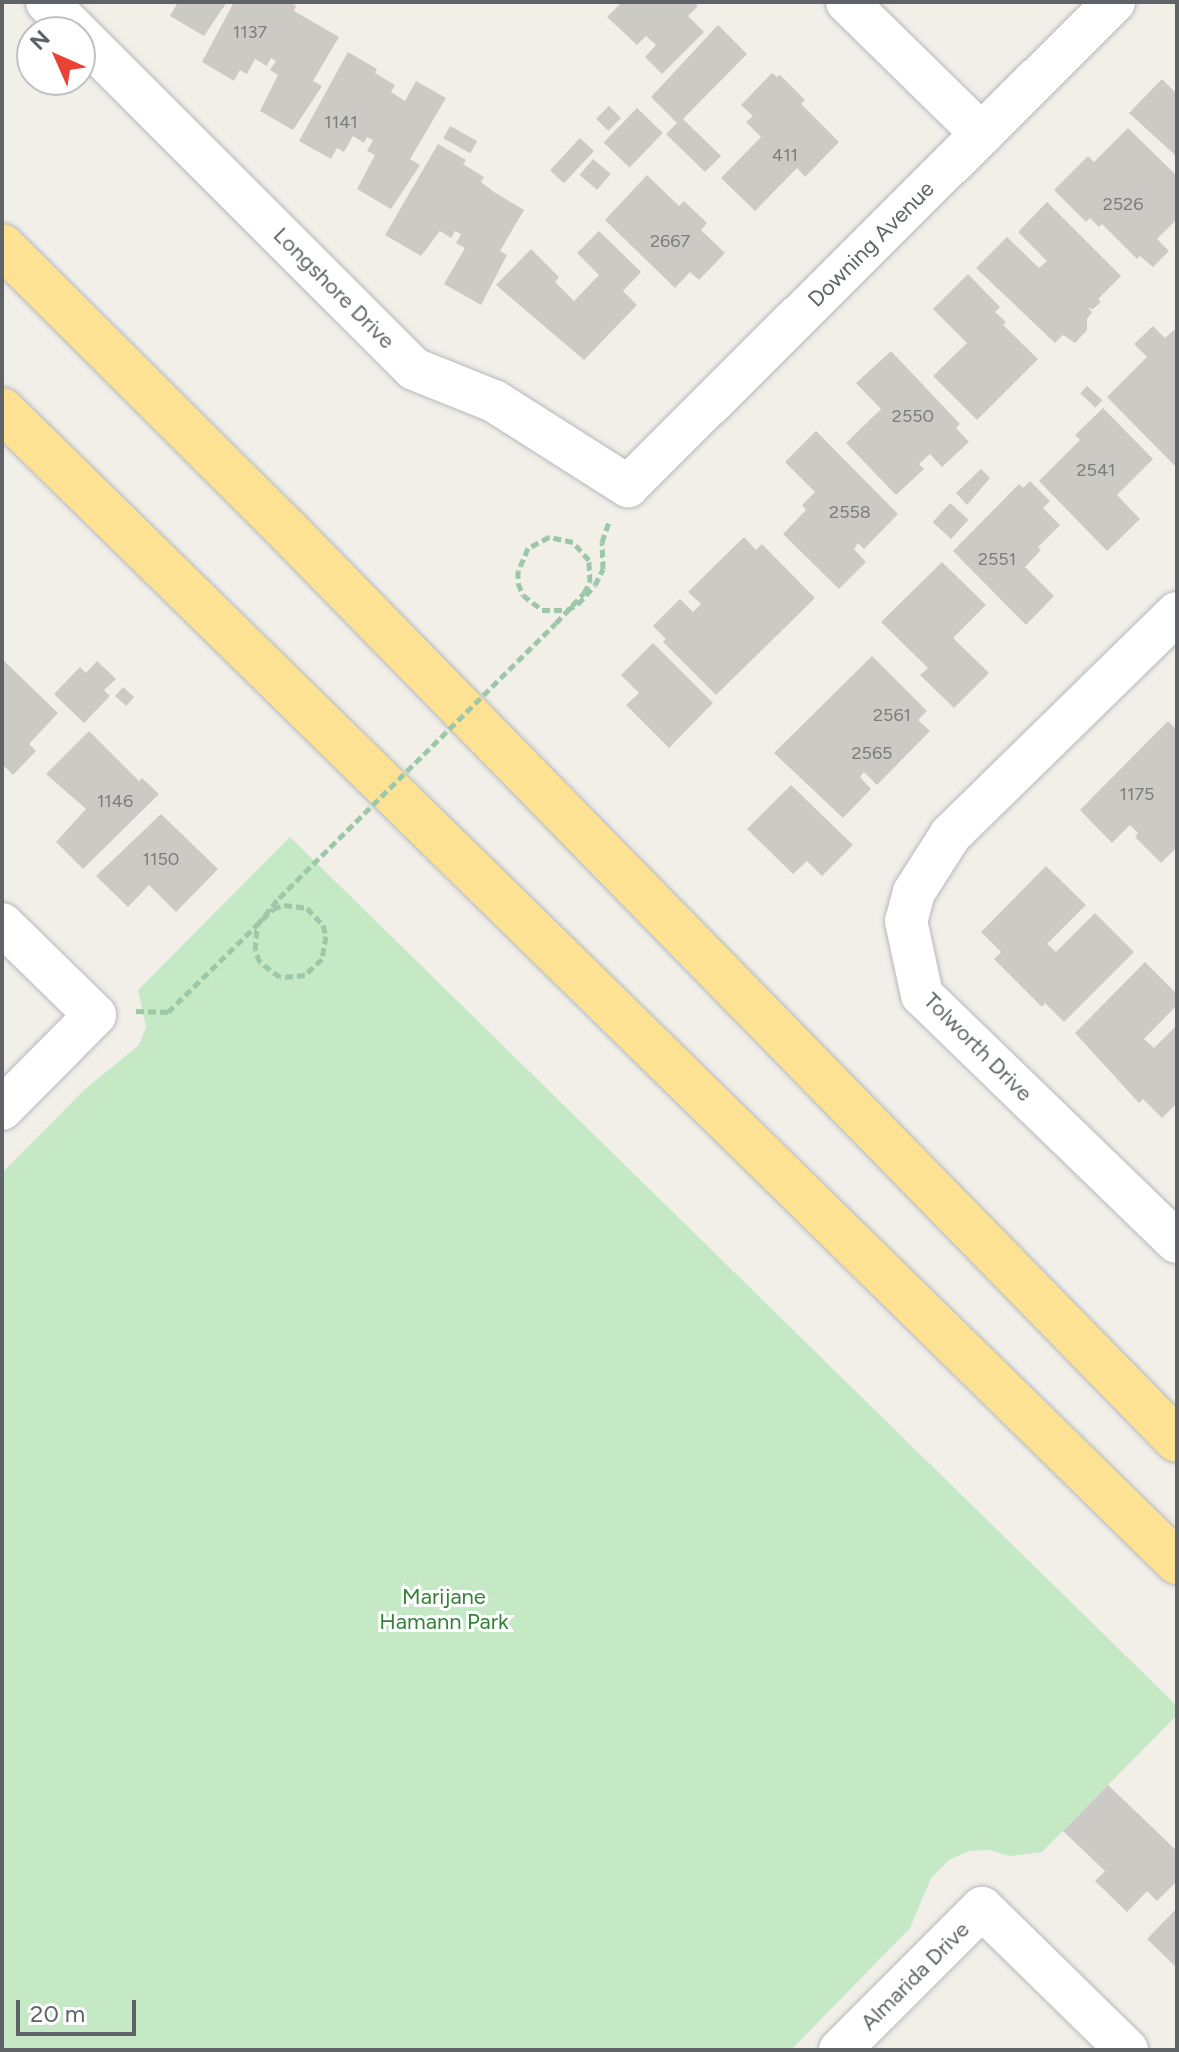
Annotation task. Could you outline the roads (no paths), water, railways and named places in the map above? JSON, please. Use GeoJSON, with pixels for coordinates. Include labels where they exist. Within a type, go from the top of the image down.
{"type":"FeatureCollection","features":[{"type":"Feature","properties":{"kind":"highway"},"geometry":{"type":"LineString","coordinates":[[2,246],[289,532],[1177,1440]]}},
{"type":"Feature","properties":{"kind":"highway"},"geometry":{"type":"LineString","coordinates":[[2,410],[1177,1562]]}},
{"type":"Feature","properties":{"kind":"street"},"geometry":{"type":"LineString","coordinates":[[847,2],[982,134]]}},
{"type":"Feature","properties":{"kind":"street","name":"Downing Avenue"},"geometry":{"type":"LineString","coordinates":[[628,486],[1114,2]]}},
{"type":"Feature","properties":{"kind":"street","name":"Longshore Drive"},"geometry":{"type":"LineString","coordinates":[[96,52],[414,369],[494,401],[628,486]]}},
{"type":"Feature","properties":{"kind":"street","name":"Tolworth Drive"},"geometry":{"type":"LineString","coordinates":[[1177,613],[951,834],[914,892],[906,921],[922,995],[1177,1242]]}},
{"type":"Feature","properties":{"kind":"street"},"geometry":{"type":"LineString","coordinates":[[2,924],[95,1015],[2,1109]]}},
{"type":"Feature","properties":{"kind":"street","name":"Almarida Drive"},"geometry":{"type":"LineString","coordinates":[[840,2050],[982,1908],[1127,2050]]}},
{"type":"Feature","properties":{"kind":"park label","name":"Marijane Hamann Park"},"geometry":{"type":"Point","coordinates":[444,1608]}}]}
